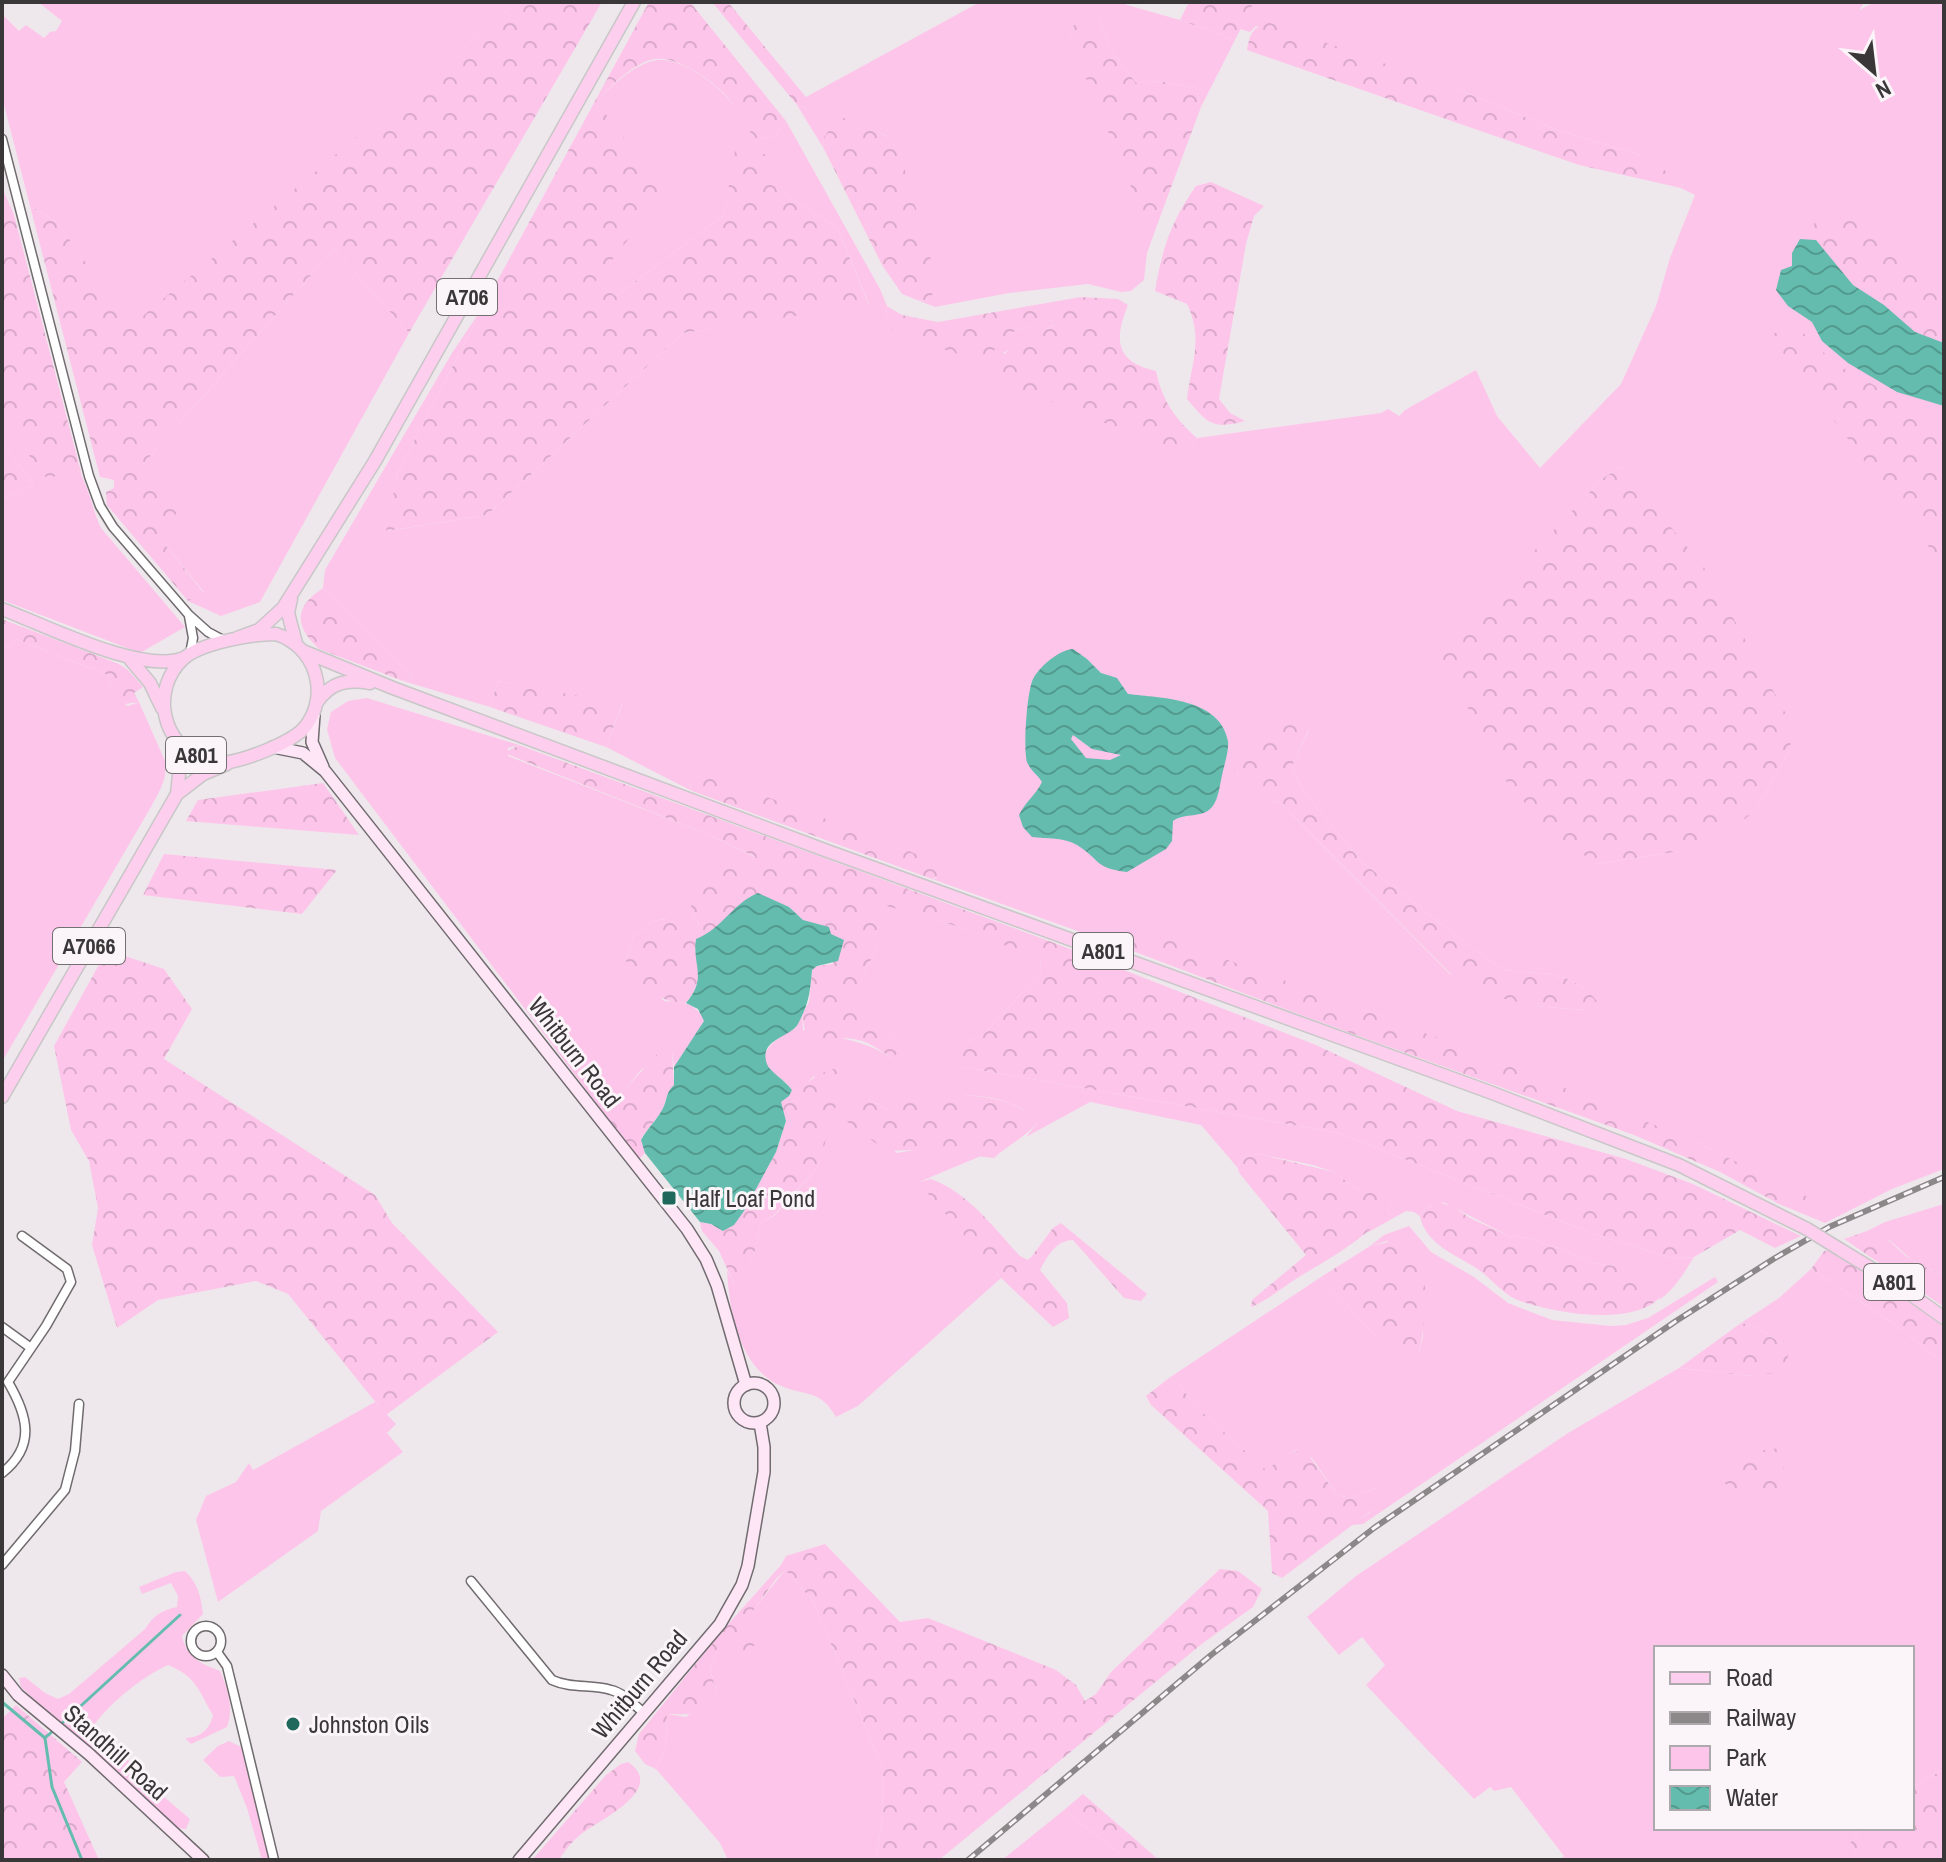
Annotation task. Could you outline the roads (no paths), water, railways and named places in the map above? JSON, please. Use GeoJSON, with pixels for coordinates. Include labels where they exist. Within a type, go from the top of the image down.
{"type":"FeatureCollection","features":[{"type":"Feature","properties":{"kind":"main road","name":"A706"},"geometry":{"type":"LineString","coordinates":[[231,640],[259,630],[283,608],[375,461],[634,2]]}},
{"type":"Feature","properties":{"kind":"main road","name":"A706"},"geometry":{"type":"LineString","coordinates":[[294,588],[288,613],[300,647]]}},
{"type":"Feature","properties":{"kind":"main road","name":"A801"},"geometry":{"type":"LineString","coordinates":[[2,609],[129,658],[158,664],[231,640],[276,634],[393,688],[1487,1091],[1679,1165],[1807,1229],[1892,1281],[1944,1318]]}},
{"type":"Feature","properties":{"kind":"main road"},"geometry":{"type":"LineString","coordinates":[[300,647],[317,679],[316,705]]}},
{"type":"Feature","properties":{"kind":"main road","name":"A801"},"geometry":{"type":"LineString","coordinates":[[165,719],[166,689],[174,670],[186,657]]}},
{"type":"Feature","properties":{"kind":"main road","name":"A801"},"geometry":{"type":"LineString","coordinates":[[129,658],[154,689],[177,741],[185,750],[221,763],[289,740],[305,728],[327,688],[347,681],[393,688]]}},
{"type":"Feature","properties":{"kind":"main road","name":"Whitburn Road"},"geometry":{"type":"LineString","coordinates":[[316,705],[312,742],[325,771]]}},
{"type":"Feature","properties":{"kind":"main road","name":"A7066"},"geometry":{"type":"LineString","coordinates":[[177,741],[180,765],[177,794]]}},
{"type":"Feature","properties":{"kind":"main road","name":"Whitburn Road"},"geometry":{"type":"LineString","coordinates":[[273,747],[303,753],[325,771],[687,1229],[706,1259],[717,1285],[746,1385]]}},
{"type":"Feature","properties":{"kind":"main road","name":"A7066"},"geometry":{"type":"LineString","coordinates":[[2,1097],[177,794],[203,774],[243,757]]}},
{"type":"Feature","properties":{"kind":"main road"},"geometry":{"type":"LineString","coordinates":[[760,1384],[775,1399],[773,1412],[760,1423],[745,1421],[736,1413],[735,1396],[746,1385],[760,1384]]}},
{"type":"Feature","properties":{"kind":"main road","name":"Whitburn Road"},"geometry":{"type":"LineString","coordinates":[[519,1860],[720,1624],[742,1585],[764,1472],[760,1423]]}},
{"type":"Feature","properties":{"kind":"main road","name":"Standhill Road"},"geometry":{"type":"LineString","coordinates":[[2,1675],[18,1695],[89,1754],[203,1860]]}},
{"type":"Feature","properties":{"kind":"street"},"geometry":{"type":"LineString","coordinates":[[2,139],[89,476],[100,506],[113,527],[189,615],[208,632],[231,640]]}},
{"type":"Feature","properties":{"kind":"street"},"geometry":{"type":"LineString","coordinates":[[186,657],[193,638],[189,615]]}},
{"type":"Feature","properties":{"kind":"street"},"geometry":{"type":"LineString","coordinates":[[2,1473],[11,1466],[26,1442],[26,1429],[5,1380],[31,1348],[71,1282],[67,1269],[22,1236]]}},
{"type":"Feature","properties":{"kind":"street"},"geometry":{"type":"LineString","coordinates":[[2,1327],[31,1348]]}},
{"type":"Feature","properties":{"kind":"street"},"geometry":{"type":"LineString","coordinates":[[2,1565],[65,1490],[75,1451],[79,1404]]}},
{"type":"Feature","properties":{"kind":"street"},"geometry":{"type":"LineString","coordinates":[[471,1581],[552,1680],[565,1686],[612,1690],[644,1713]]}},
{"type":"Feature","properties":{"kind":"street"},"geometry":{"type":"LineString","coordinates":[[217,1652],[227,1666],[274,1860]]}},
{"type":"Feature","properties":{"kind":"water"},"geometry":{"type":"Polygon","coordinates":[[[1800,239],[1816,240],[1853,285],[1884,305],[1915,332],[1944,343],[1944,406],[1897,392],[1848,363],[1822,341],[1812,322],[1788,306],[1776,290],[1781,270],[1792,266],[1792,253],[1800,239]]]}},
{"type":"Feature","properties":{"kind":"water"},"geometry":{"type":"Polygon","coordinates":[[[1073,649],[1101,673],[1117,678],[1128,694],[1172,699],[1202,708],[1223,727],[1228,741],[1219,790],[1212,807],[1203,813],[1173,821],[1172,841],[1166,849],[1127,872],[1103,866],[1072,842],[1032,837],[1023,827],[1019,815],[1042,782],[1028,765],[1026,755],[1026,720],[1031,685],[1045,664],[1073,649]],[[1073,735],[1071,739],[1086,758],[1110,760],[1121,755],[1092,749],[1073,735]]]}},
{"type":"Feature","properties":{"kind":"water","name":"Half Loaf Pond"},"geometry":{"type":"Polygon","coordinates":[[[758,893],[789,907],[803,920],[829,927],[831,934],[844,940],[838,961],[812,970],[805,1010],[798,1024],[767,1049],[768,1067],[792,1090],[781,1102],[786,1121],[776,1152],[744,1211],[734,1225],[723,1231],[700,1222],[645,1153],[641,1140],[660,1114],[674,1085],[674,1067],[704,1021],[698,1009],[686,1003],[693,994],[698,978],[696,939],[758,893]]]}},
{"type":"Feature","properties":{"kind":"waterway"},"geometry":{"type":"LineString","coordinates":[[60,1725],[180,1615]]}},
{"type":"Feature","properties":{"kind":"waterway"},"geometry":{"type":"LineString","coordinates":[[2,1702],[45,1738]]}},
{"type":"Feature","properties":{"kind":"waterway"},"geometry":{"type":"LineString","coordinates":[[45,1738],[54,1730]]}},
{"type":"Feature","properties":{"kind":"waterway"},"geometry":{"type":"LineString","coordinates":[[45,1738],[52,1787],[82,1860]]}},
{"type":"Feature","properties":{"kind":"railway"},"geometry":{"type":"LineString","coordinates":[[968,1860],[1211,1655],[1374,1528],[1676,1321],[1775,1258],[1829,1227],[1944,1177]]}},
{"type":"Feature","properties":{"kind":"place","name":"Half Loaf Pond"},"geometry":{"type":"Point","coordinates":[669,1198]}},
{"type":"Feature","properties":{"kind":"place","name":"Johnston Oils"},"geometry":{"type":"Point","coordinates":[293,1724]}}]}
